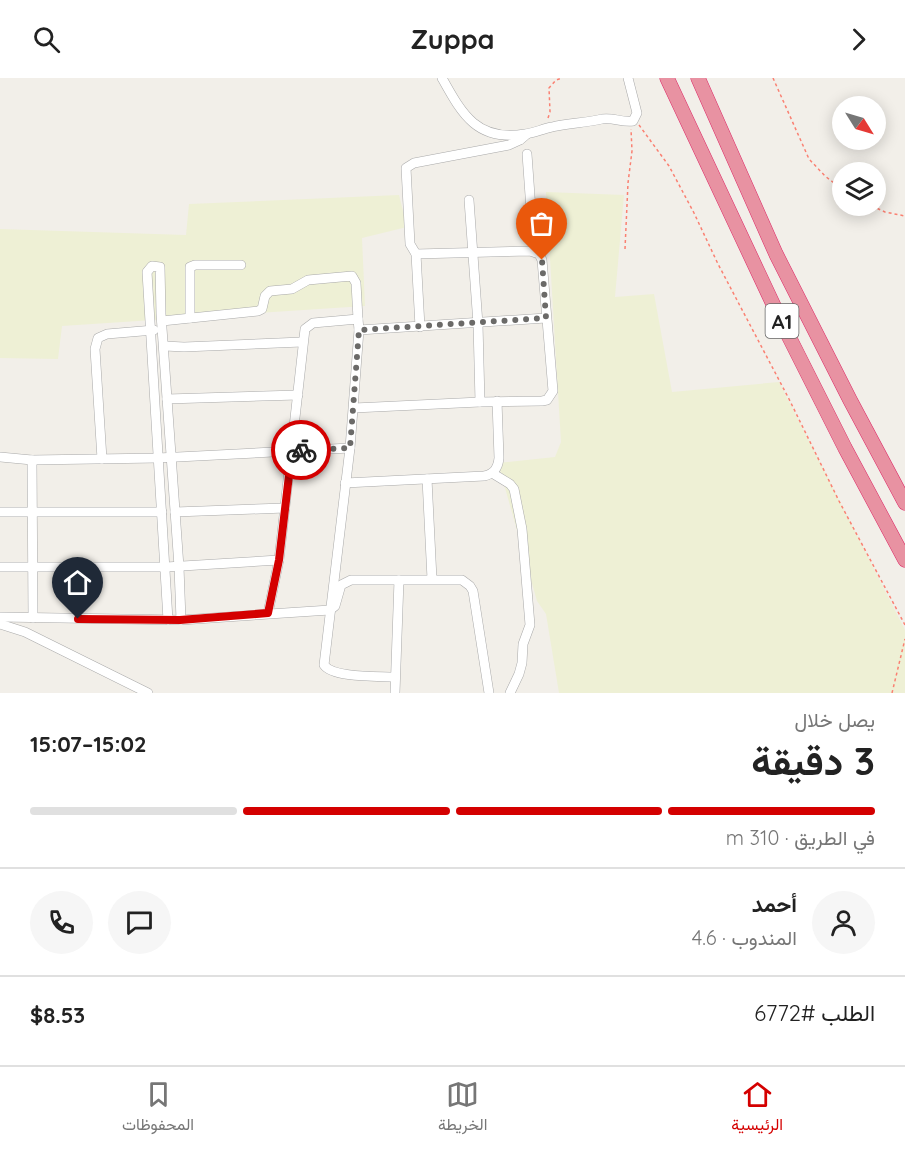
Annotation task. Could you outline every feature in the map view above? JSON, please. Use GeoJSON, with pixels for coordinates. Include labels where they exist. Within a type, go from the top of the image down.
{"type":"FeatureCollection","features":[{"type":"Feature","properties":{"kind":"highway","name":"A1"},"geometry":{"type":"LineString","coordinates":[[667,78],[790,339],[844,448],[905,560]]}},
{"type":"Feature","properties":{"kind":"highway","name":"A1"},"geometry":{"type":"LineString","coordinates":[[698,78],[776,254],[905,503]]}},
{"type":"Feature","properties":{"kind":"street"},"geometry":{"type":"LineString","coordinates":[[442,78],[462,112],[475,126],[499,134],[527,134],[551,127],[607,118],[633,121],[637,113],[628,78]]}},
{"type":"Feature","properties":{"kind":"street"},"geometry":{"type":"LineString","coordinates":[[492,148],[499,134]]}},
{"type":"Feature","properties":{"kind":"street"},"geometry":{"type":"LineString","coordinates":[[420,327],[416,254],[410,244],[406,172],[408,166],[515,143],[527,134]]}},
{"type":"Feature","properties":{"kind":"street"},"geometry":{"type":"LineString","coordinates":[[527,154],[534,251]]}},
{"type":"Feature","properties":{"kind":"street"},"geometry":{"type":"LineString","coordinates":[[469,201],[478,324],[480,402]]}},
{"type":"Feature","properties":{"kind":"street"},"geometry":{"type":"LineString","coordinates":[[354,408],[542,401],[551,396],[553,386],[542,260],[539,254],[534,251],[416,254]]}},
{"type":"Feature","properties":{"kind":"street"},"geometry":{"type":"LineString","coordinates":[[190,318],[190,267],[195,265],[241,265]]}},
{"type":"Feature","properties":{"kind":"street"},"geometry":{"type":"LineString","coordinates":[[168,620],[147,272],[149,268],[158,266],[160,267],[179,567],[180,620]]}},
{"type":"Feature","properties":{"kind":"street"},"geometry":{"type":"LineString","coordinates":[[102,459],[96,349],[98,338],[107,334],[151,330],[190,318],[258,311],[264,305],[266,292],[292,289],[308,280],[352,276],[356,279],[359,330],[354,408],[323,658],[327,669],[340,673],[394,677]]}},
{"type":"Feature","properties":{"kind":"street"},"geometry":{"type":"LineString","coordinates":[[148,288],[160,288]]}},
{"type":"Feature","properties":{"kind":"street"},"geometry":{"type":"LineString","coordinates":[[359,330],[546,318]]}},
{"type":"Feature","properties":{"kind":"street"},"geometry":{"type":"LineString","coordinates":[[268,613],[279,560],[304,329],[314,322],[358,319]]}},
{"type":"Feature","properties":{"kind":"street"},"geometry":{"type":"LineString","coordinates":[[165,346],[302,342]]}},
{"type":"Feature","properties":{"kind":"street"},"geometry":{"type":"LineString","coordinates":[[167,399],[298,395]]}},
{"type":"Feature","properties":{"kind":"street"},"geometry":{"type":"LineString","coordinates":[[492,474],[499,463],[497,401]]}},
{"type":"Feature","properties":{"kind":"street"},"geometry":{"type":"LineString","coordinates":[[0,457],[32,460],[158,458],[350,448]]}},
{"type":"Feature","properties":{"kind":"street"},"geometry":{"type":"LineString","coordinates":[[32,460],[33,618]]}},
{"type":"Feature","properties":{"kind":"street"},"geometry":{"type":"LineString","coordinates":[[345,483],[492,474],[510,484],[514,489],[528,576],[531,625],[523,644],[519,674],[510,693]]}},
{"type":"Feature","properties":{"kind":"street"},"geometry":{"type":"LineString","coordinates":[[427,479],[432,579]]}},
{"type":"Feature","properties":{"kind":"street"},"geometry":{"type":"LineString","coordinates":[[175,512],[285,508]]}},
{"type":"Feature","properties":{"kind":"street"},"geometry":{"type":"LineString","coordinates":[[0,512],[162,512]]}},
{"type":"Feature","properties":{"kind":"street"},"geometry":{"type":"LineString","coordinates":[[0,567],[179,567],[279,560]]}},
{"type":"Feature","properties":{"kind":"street"},"geometry":{"type":"LineString","coordinates":[[395,693],[399,580]]}},
{"type":"Feature","properties":{"kind":"street"},"geometry":{"type":"LineString","coordinates":[[0,617],[180,620],[330,610],[335,606],[338,590],[345,582],[462,580],[473,591],[489,693]]}},
{"type":"Feature","properties":{"kind":"street"},"geometry":{"type":"LineString","coordinates":[[0,624],[25,633],[148,693]]}},
{"type":"Feature","properties":{"kind":"path"},"geometry":{"type":"LineString","coordinates":[[546,121],[550,112],[549,88],[556,80],[562,78]]}},
{"type":"Feature","properties":{"kind":"path"},"geometry":{"type":"LineString","coordinates":[[773,78],[808,159],[817,170],[832,182]]}},
{"type":"Feature","properties":{"kind":"path"},"geometry":{"type":"LineString","coordinates":[[625,249],[628,183],[633,151],[633,121]]}},
{"type":"Feature","properties":{"kind":"path"},"geometry":{"type":"LineString","coordinates":[[633,121],[664,159],[694,213],[839,501],[905,626]]}},
{"type":"Feature","properties":{"kind":"path"},"geometry":{"type":"LineString","coordinates":[[886,212],[905,216]]}},
{"type":"Feature","properties":{"kind":"path"},"geometry":{"type":"LineString","coordinates":[[892,693],[905,639]]}},
{"type":"Feature","properties":{"kind":"green space"},"geometry":{"type":"Polygon","coordinates":[[[546,192],[624,195],[615,297],[654,294],[672,392],[779,382],[905,630],[905,693],[559,693],[546,614],[537,601],[498,463],[555,457],[561,442],[546,192]]]}},
{"type":"Feature","properties":{"kind":"green space"},"geometry":{"type":"Polygon","coordinates":[[[399,195],[407,227],[362,238],[365,306],[62,326],[58,359],[0,358],[0,229],[186,235],[189,204],[399,195]]]}},
{"type":"Feature","properties":{"kind":"way so far"},"geometry":{"type":"LineString","coordinates":[[301,450],[350,448],[359,330],[546,318],[542,260]]}},
{"type":"Feature","properties":{"kind":"route"},"geometry":{"type":"LineString","coordinates":[[78,619],[180,620],[268,613],[279,560],[292,450],[301,450]]}}]}
